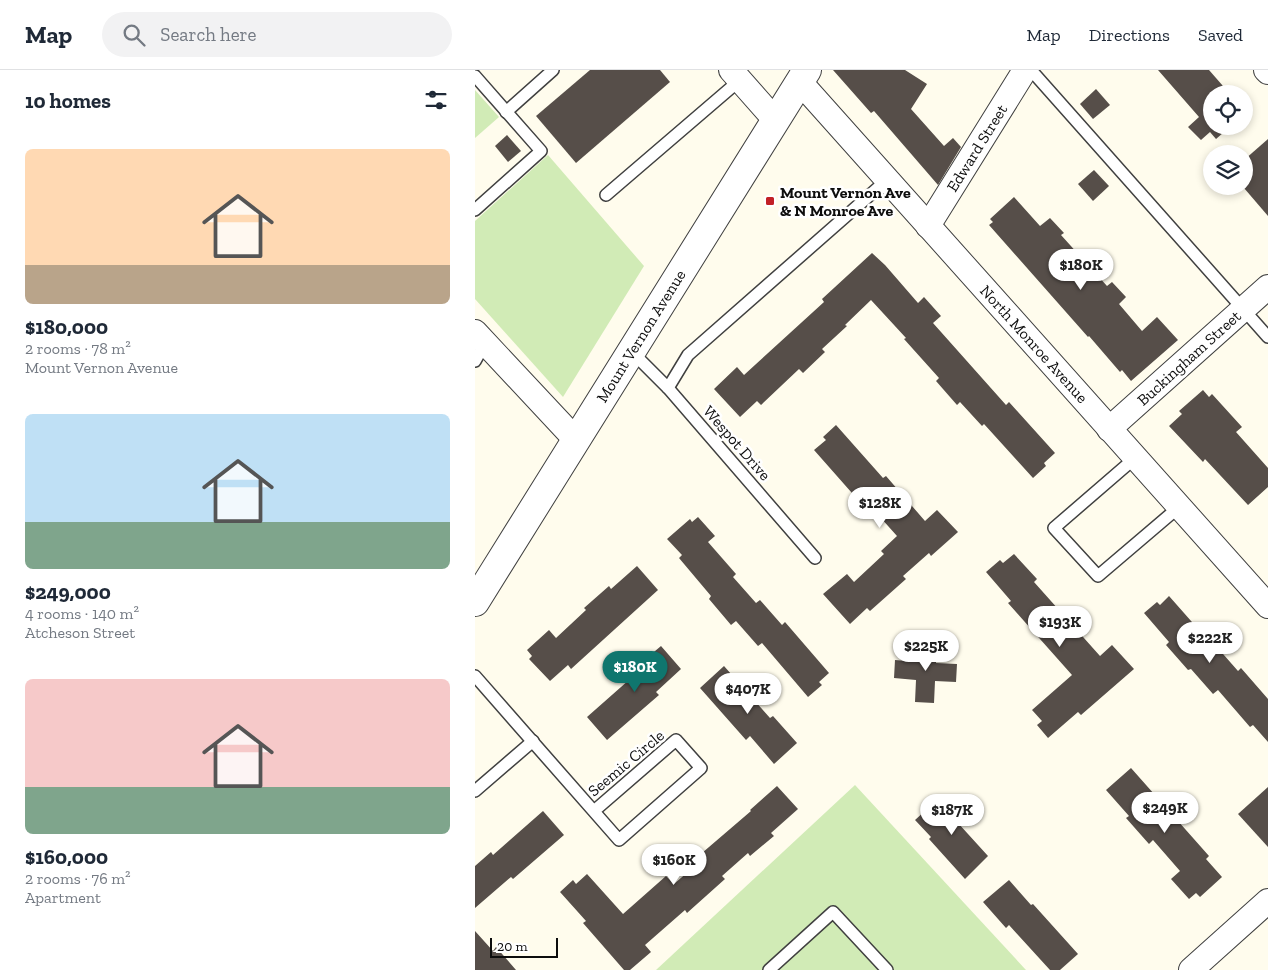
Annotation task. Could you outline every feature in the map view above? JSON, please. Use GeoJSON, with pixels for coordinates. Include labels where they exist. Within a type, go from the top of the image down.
{"type":"FeatureCollection","features":[{"type":"Feature","properties":{"kind":"street","name":"Edward Street"},"geometry":{"type":"LineString","coordinates":[[928,226],[1025,70]]}},
{"type":"Feature","properties":{"kind":"street"},"geometry":{"type":"LineString","coordinates":[[736,75],[777,120]]}},
{"type":"Feature","properties":{"kind":"street","name":"North Monroe Avenue"},"geometry":{"type":"LineString","coordinates":[[803,76],[887,180],[1268,606]]}},
{"type":"Feature","properties":{"kind":"street","name":"Mount Vernon Avenue"},"geometry":{"type":"LineString","coordinates":[[475,602],[803,76]]}},
{"type":"Feature","properties":{"kind":"street","name":"Buckingham Street"},"geometry":{"type":"LineString","coordinates":[[1109,429],[1268,287]]}},
{"type":"Feature","properties":{"kind":"street"},"geometry":{"type":"LineString","coordinates":[[478,345],[576,440]]}},
{"type":"Feature","properties":{"kind":"street"},"geometry":{"type":"LineString","coordinates":[[1191,970],[1268,901]]}},
{"type":"Feature","properties":{"kind":"lane"},"geometry":{"type":"LineString","coordinates":[[506,112],[553,70]]}},
{"type":"Feature","properties":{"kind":"lane"},"geometry":{"type":"LineString","coordinates":[[1031,70],[1268,337]]}},
{"type":"Feature","properties":{"kind":"lane"},"geometry":{"type":"LineString","coordinates":[[606,195],[736,75]]}},
{"type":"Feature","properties":{"kind":"lane"},"geometry":{"type":"LineString","coordinates":[[475,76],[541,151],[475,210]]}},
{"type":"Feature","properties":{"kind":"lane"},"geometry":{"type":"LineString","coordinates":[[668,388],[688,355],[887,180]]}},
{"type":"Feature","properties":{"kind":"lane","name":"Wespot Drive"},"geometry":{"type":"LineString","coordinates":[[632,352],[668,388],[815,558]]}},
{"type":"Feature","properties":{"kind":"lane"},"geometry":{"type":"LineString","coordinates":[[1135,458],[1053,528],[1098,576],[1179,507]]}},
{"type":"Feature","properties":{"kind":"lane","name":"Seemic Circle"},"geometry":{"type":"LineString","coordinates":[[475,676],[619,840],[701,768],[676,740],[594,811]]}},
{"type":"Feature","properties":{"kind":"lane"},"geometry":{"type":"LineString","coordinates":[[475,791],[533,741]]}},
{"type":"Feature","properties":{"kind":"lane"},"geometry":{"type":"LineString","coordinates":[[769,970],[833,912],[887,970]]}},
{"type":"Feature","properties":{"kind":"green space"},"geometry":{"type":"Polygon","coordinates":[[[475,90],[499,117],[475,138],[475,90]]]}},
{"type":"Feature","properties":{"kind":"green space"},"geometry":{"type":"Polygon","coordinates":[[[548,155],[644,266],[563,397],[475,299],[475,221],[548,155]]]}},
{"type":"Feature","properties":{"kind":"green space"},"geometry":{"type":"Polygon","coordinates":[[[855,785],[1026,970],[656,970],[855,785]]]}},
{"type":"Feature","properties":{"kind":"building"},"geometry":{"type":"Polygon","coordinates":[[[590,70],[660,70],[670,82],[576,163],[536,116],[590,70]]]}},
{"type":"Feature","properties":{"kind":"building"},"geometry":{"type":"Polygon","coordinates":[[[833,70],[905,70],[927,84],[911,109],[944,146],[953,138],[961,147],[938,185],[874,111],[871,113],[833,70]]]}},
{"type":"Feature","properties":{"kind":"building"},"geometry":{"type":"Polygon","coordinates":[[[1158,70],[1209,70],[1222,85],[1203,85],[1203,135],[1207,135],[1201,140],[1188,127],[1199,117],[1158,70]]]}},
{"type":"Feature","properties":{"kind":"building"},"geometry":{"type":"Polygon","coordinates":[[[1096,89],[1110,105],[1093,119],[1080,104],[1096,89]]]}},
{"type":"Feature","properties":{"kind":"building"},"geometry":{"type":"Polygon","coordinates":[[[507,135],[521,151],[508,162],[495,146],[507,135]]]}},
{"type":"Feature","properties":{"kind":"building"},"geometry":{"type":"Polygon","coordinates":[[[1213,135],[1221,135],[1216,139],[1213,135]]]}},
{"type":"Feature","properties":{"kind":"building"},"geometry":{"type":"Polygon","coordinates":[[[1268,139],[1268,216],[1250,195],[1253,195],[1253,152],[1268,139]]]}},
{"type":"Feature","properties":{"kind":"building"},"geometry":{"type":"Polygon","coordinates":[[[1094,170],[1109,186],[1093,201],[1078,184],[1094,170]]]}},
{"type":"Feature","properties":{"kind":"building"},"geometry":{"type":"Polygon","coordinates":[[[1014,197],[1040,226],[1050,218],[1064,233],[1061,235],[1107,286],[1112,282],[1126,297],[1119,304],[1142,331],[1157,317],[1178,340],[1131,381],[1122,370],[1120,372],[1088,337],[989,225],[993,222],[990,219],[1014,197]]]}},
{"type":"Feature","properties":{"kind":"building"},"geometry":{"type":"Polygon","coordinates":[[[872,253],[918,303],[924,297],[941,316],[933,323],[1006,405],[1009,402],[1055,453],[1044,463],[1046,466],[1033,478],[984,424],[982,426],[960,402],[957,405],[936,381],[939,378],[871,300],[822,349],[825,352],[803,373],[799,369],[761,405],[757,401],[740,417],[714,389],[737,367],[744,375],[824,302],[822,299],[872,253]]]}},
{"type":"Feature","properties":{"kind":"building"},"geometry":{"type":"Polygon","coordinates":[[[1203,390],[1209,397],[1212,394],[1242,427],[1236,432],[1268,468],[1268,487],[1248,505],[1205,459],[1203,462],[1169,426],[1182,414],[1179,411],[1203,390]]]}},
{"type":"Feature","properties":{"kind":"building"},"geometry":{"type":"Polygon","coordinates":[[[836,425],[883,478],[886,476],[925,521],[937,510],[958,532],[931,556],[929,553],[903,576],[906,579],[870,611],[867,608],[850,624],[823,594],[847,574],[854,582],[884,554],[881,551],[897,536],[863,498],[859,501],[814,450],[826,440],[823,437],[836,425]]]}},
{"type":"Feature","properties":{"kind":"building"},"geometry":{"type":"Polygon","coordinates":[[[698,517],[715,536],[708,542],[736,574],[733,577],[756,603],[760,600],[782,625],[785,622],[829,673],[819,682],[822,685],[808,697],[762,643],[758,646],[736,621],[731,625],[709,599],[711,596],[679,558],[682,555],[667,539],[690,519],[692,522],[698,517]]]}},
{"type":"Feature","properties":{"kind":"building"},"geometry":{"type":"Polygon","coordinates":[[[1014,554],[1037,579],[1034,582],[1100,656],[1112,645],[1134,669],[1081,715],[1078,712],[1048,738],[1037,725],[1042,721],[1032,710],[1072,675],[1008,603],[1011,601],[986,572],[1000,560],[1003,563],[1014,554]]]}},
{"type":"Feature","properties":{"kind":"building"},"geometry":{"type":"Polygon","coordinates":[[[637,566],[658,590],[571,669],[568,665],[550,681],[529,659],[532,656],[527,650],[549,630],[556,638],[586,610],[584,608],[609,586],[611,589],[637,566]]]}},
{"type":"Feature","properties":{"kind":"building"},"geometry":{"type":"Polygon","coordinates":[[[1169,596],[1214,647],[1216,646],[1238,671],[1241,668],[1268,699],[1268,742],[1253,725],[1250,727],[1218,690],[1213,694],[1191,669],[1188,670],[1166,645],[1169,642],[1144,613],[1157,602],[1160,605],[1169,596]]]}},
{"type":"Feature","properties":{"kind":"building"},"geometry":{"type":"Polygon","coordinates":[[[919,641],[937,642],[936,663],[957,664],[956,682],[935,681],[934,703],[915,702],[916,680],[894,678],[895,660],[918,662],[919,641]]]}},
{"type":"Feature","properties":{"kind":"building"},"geometry":{"type":"Polygon","coordinates":[[[661,646],[681,669],[656,692],[659,695],[607,740],[587,717],[638,672],[635,668],[661,646]]]}},
{"type":"Feature","properties":{"kind":"building"},"geometry":{"type":"Polygon","coordinates":[[[724,666],[770,718],[773,716],[797,743],[774,764],[750,736],[746,740],[700,688],[724,666]]]}},
{"type":"Feature","properties":{"kind":"building"},"geometry":{"type":"Polygon","coordinates":[[[1131,768],[1209,856],[1206,859],[1222,877],[1200,897],[1196,893],[1189,899],[1171,879],[1180,871],[1153,840],[1149,844],[1126,818],[1129,816],[1106,790],[1131,768]]]}},
{"type":"Feature","properties":{"kind":"building"},"geometry":{"type":"Polygon","coordinates":[[[777,786],[798,809],[771,833],[774,836],[750,856],[748,853],[722,876],[725,879],[687,913],[685,910],[645,945],[651,952],[630,970],[624,970],[583,923],[586,921],[560,892],[573,880],[576,884],[587,874],[623,914],[666,876],[674,884],[705,857],[702,853],[777,786]]]}},
{"type":"Feature","properties":{"kind":"building"},"geometry":{"type":"Polygon","coordinates":[[[1268,787],[1268,847],[1238,814],[1268,787]]]}},
{"type":"Feature","properties":{"kind":"building"},"geometry":{"type":"Polygon","coordinates":[[[948,796],[965,816],[958,823],[988,856],[965,879],[929,839],[931,837],[915,820],[938,799],[941,802],[948,796]]]}},
{"type":"Feature","properties":{"kind":"building"},"geometry":{"type":"Polygon","coordinates":[[[543,811],[564,835],[513,879],[511,877],[475,908],[475,866],[491,852],[493,855],[543,811]]]}},
{"type":"Feature","properties":{"kind":"building"},"geometry":{"type":"Polygon","coordinates":[[[1009,880],[1078,954],[1060,970],[1050,970],[1009,925],[1006,928],[983,902],[1009,880]]]}},
{"type":"Feature","properties":{"kind":"building"},"geometry":{"type":"Polygon","coordinates":[[[475,931],[493,951],[496,947],[516,970],[475,970],[475,931]]]}},
{"type":"Feature","properties":{"kind":"place","name":"Mount Vernon Ave & N Monroe Ave"},"geometry":{"type":"Point","coordinates":[770,201]}}]}
